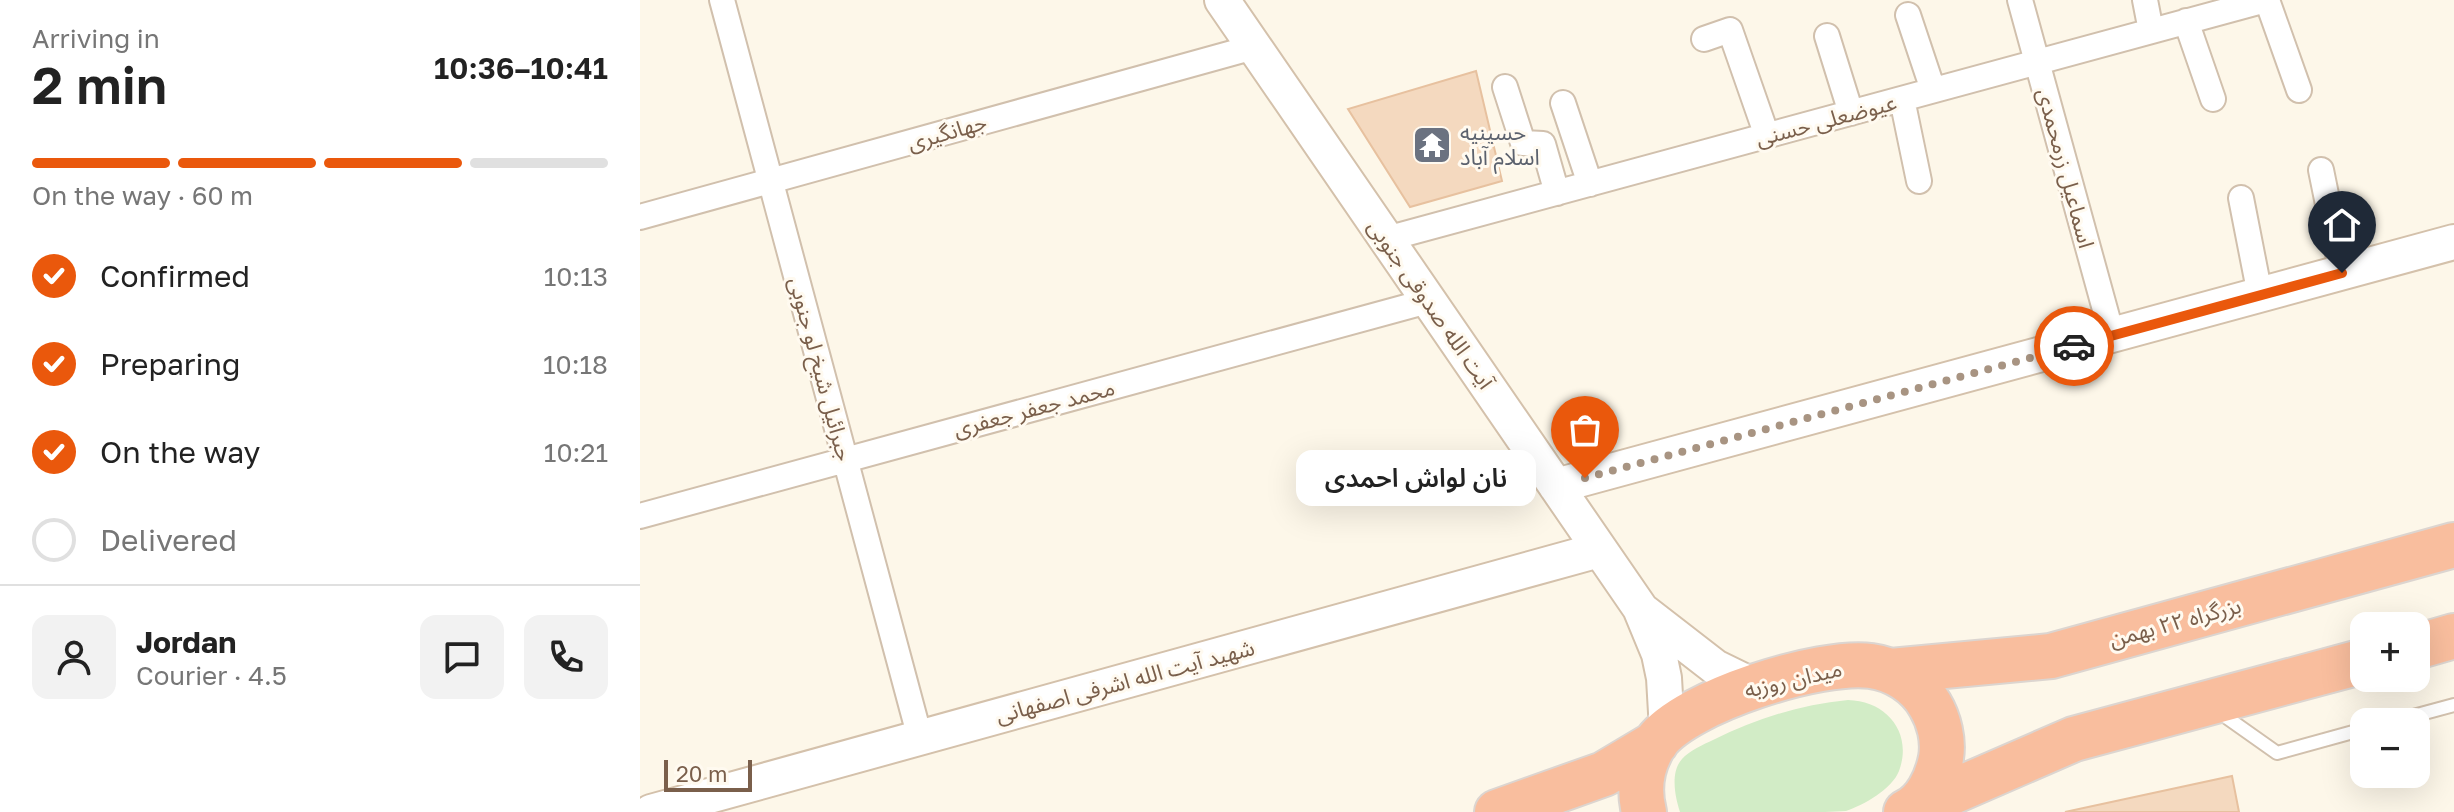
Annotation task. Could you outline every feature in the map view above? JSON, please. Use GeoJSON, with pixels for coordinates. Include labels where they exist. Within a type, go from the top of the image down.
{"type":"FeatureCollection","features":[{"type":"Feature","properties":{"kind":"highway","name":"بزرگراه ۲۲ بهمن"},"geometry":{"type":"LineString","coordinates":[[1891,671],[2051,656],[2454,545]]}},
{"type":"Feature","properties":{"kind":"highway"},"geometry":{"type":"LineString","coordinates":[[2430,643],[2454,636]]}},
{"type":"Feature","properties":{"kind":"highway"},"geometry":{"type":"LineString","coordinates":[[1909,810],[2074,739],[2350,665]]}},
{"type":"Feature","properties":{"kind":"highway","name":"میدان روزبه"},"geometry":{"type":"LineString","coordinates":[[1661,736],[1735,693],[1756,687],[1826,668],[1871,666],[1891,671],[1910,681],[1925,696],[1936,714],[1941,734],[1942,755],[1937,775],[1927,794],[1909,810]]}},
{"type":"Feature","properties":{"kind":"highway"},"geometry":{"type":"LineString","coordinates":[[1497,812],[1604,774],[1661,736]]}},
{"type":"Feature","properties":{"kind":"highway"},"geometry":{"type":"LineString","coordinates":[[1644,812],[1641,781],[1646,761],[1661,736]]}},
{"type":"Feature","properties":{"kind":"main road","name":"آیت الله صدوقی جنوبی"},"geometry":{"type":"LineString","coordinates":[[1222,0],[1640,608]]}},
{"type":"Feature","properties":{"kind":"main road"},"geometry":{"type":"LineString","coordinates":[[1556,486],[2454,242]]}},
{"type":"Feature","properties":{"kind":"main road","name":"شهید آیت الله اشرفی اصفهانی"},"geometry":{"type":"LineString","coordinates":[[651,812],[1599,550]]}},
{"type":"Feature","properties":{"kind":"main road"},"geometry":{"type":"LineString","coordinates":[[1640,608],[1715,667],[1756,687]]}},
{"type":"Feature","properties":{"kind":"main road"},"geometry":{"type":"LineString","coordinates":[[1640,608],[1659,654],[1664,678],[1661,736]]}},
{"type":"Feature","properties":{"kind":"street","name":"جبرائیل شیخ لو جنوبی"},"geometry":{"type":"LineString","coordinates":[[722,0],[920,738]]}},
{"type":"Feature","properties":{"kind":"street","name":"اسماعیل زرمحمدی"},"geometry":{"type":"LineString","coordinates":[[2020,0],[2112,335]]}},
{"type":"Feature","properties":{"kind":"street"},"geometry":{"type":"LineString","coordinates":[[2145,0],[2151,31]]}},
{"type":"Feature","properties":{"kind":"street","name":"عیوضعلی حسنی"},"geometry":{"type":"LineString","coordinates":[[1386,239],[2267,0]]}},
{"type":"Feature","properties":{"kind":"street"},"geometry":{"type":"LineString","coordinates":[[2267,0],[2299,90]]}},
{"type":"Feature","properties":{"kind":"street"},"geometry":{"type":"LineString","coordinates":[[1908,15],[1933,90]]}},
{"type":"Feature","properties":{"kind":"street"},"geometry":{"type":"LineString","coordinates":[[2186,21],[2213,99]]}},
{"type":"Feature","properties":{"kind":"street"},"geometry":{"type":"LineString","coordinates":[[1704,39],[1730,30],[1767,136]]}},
{"type":"Feature","properties":{"kind":"street"},"geometry":{"type":"LineString","coordinates":[[1827,36],[1851,113]]}},
{"type":"Feature","properties":{"kind":"street","name":"جهانگیری"},"geometry":{"type":"LineString","coordinates":[[640,217],[1254,47]]}},
{"type":"Feature","properties":{"kind":"street"},"geometry":{"type":"LineString","coordinates":[[1505,87],[1523,143],[1543,144],[1557,193]]}},
{"type":"Feature","properties":{"kind":"street"},"geometry":{"type":"LineString","coordinates":[[1902,99],[1919,181]]}},
{"type":"Feature","properties":{"kind":"street"},"geometry":{"type":"LineString","coordinates":[[1563,103],[1590,184]]}},
{"type":"Feature","properties":{"kind":"street"},"geometry":{"type":"LineString","coordinates":[[2321,170],[2342,273]]}},
{"type":"Feature","properties":{"kind":"street"},"geometry":{"type":"LineString","coordinates":[[2241,198],[2260,295]]}},
{"type":"Feature","properties":{"kind":"street","name":"محمد جعفر جعفری"},"geometry":{"type":"LineString","coordinates":[[640,516],[1428,301]]}},
{"type":"Feature","properties":{"kind":"lane"},"geometry":{"type":"LineString","coordinates":[[2207,703],[2277,753],[2350,733]]}},
{"type":"Feature","properties":{"kind":"lane"},"geometry":{"type":"LineString","coordinates":[[2430,711],[2454,705]]}},
{"type":"Feature","properties":{"kind":"green space"},"geometry":{"type":"Polygon","coordinates":[[[1848,700],[1874,706],[1885,713],[1899,732],[1902,757],[1899,771],[1877,796],[1846,811],[1680,812],[1675,792],[1676,771],[1682,759],[1693,751],[1762,719],[1813,705],[1848,700]]]}},
{"type":"Feature","properties":{"kind":"building","name":"حسینیه اسلام آباد"},"geometry":{"type":"Polygon","coordinates":[[[1476,71],[1502,181],[1410,207],[1348,109],[1476,71]]]}},
{"type":"Feature","properties":{"kind":"building"},"geometry":{"type":"Polygon","coordinates":[[[2232,776],[2239,812],[2065,812],[2232,776]]]}},
{"type":"Feature","properties":{"kind":"way so far"},"geometry":{"type":"LineString","coordinates":[[1585,478],[2074,346]]}},
{"type":"Feature","properties":{"kind":"place","name":"حسینیه اسلام آباد"},"geometry":{"type":"Point","coordinates":[1432,145]}},
{"type":"Feature","properties":{"kind":"place","name":"نان لواش احمدی"},"geometry":{"type":"Point","coordinates":[1585,478]}},
{"type":"Feature","properties":{"kind":"route"},"geometry":{"type":"LineString","coordinates":[[2074,346],[2342,273]]}}]}
